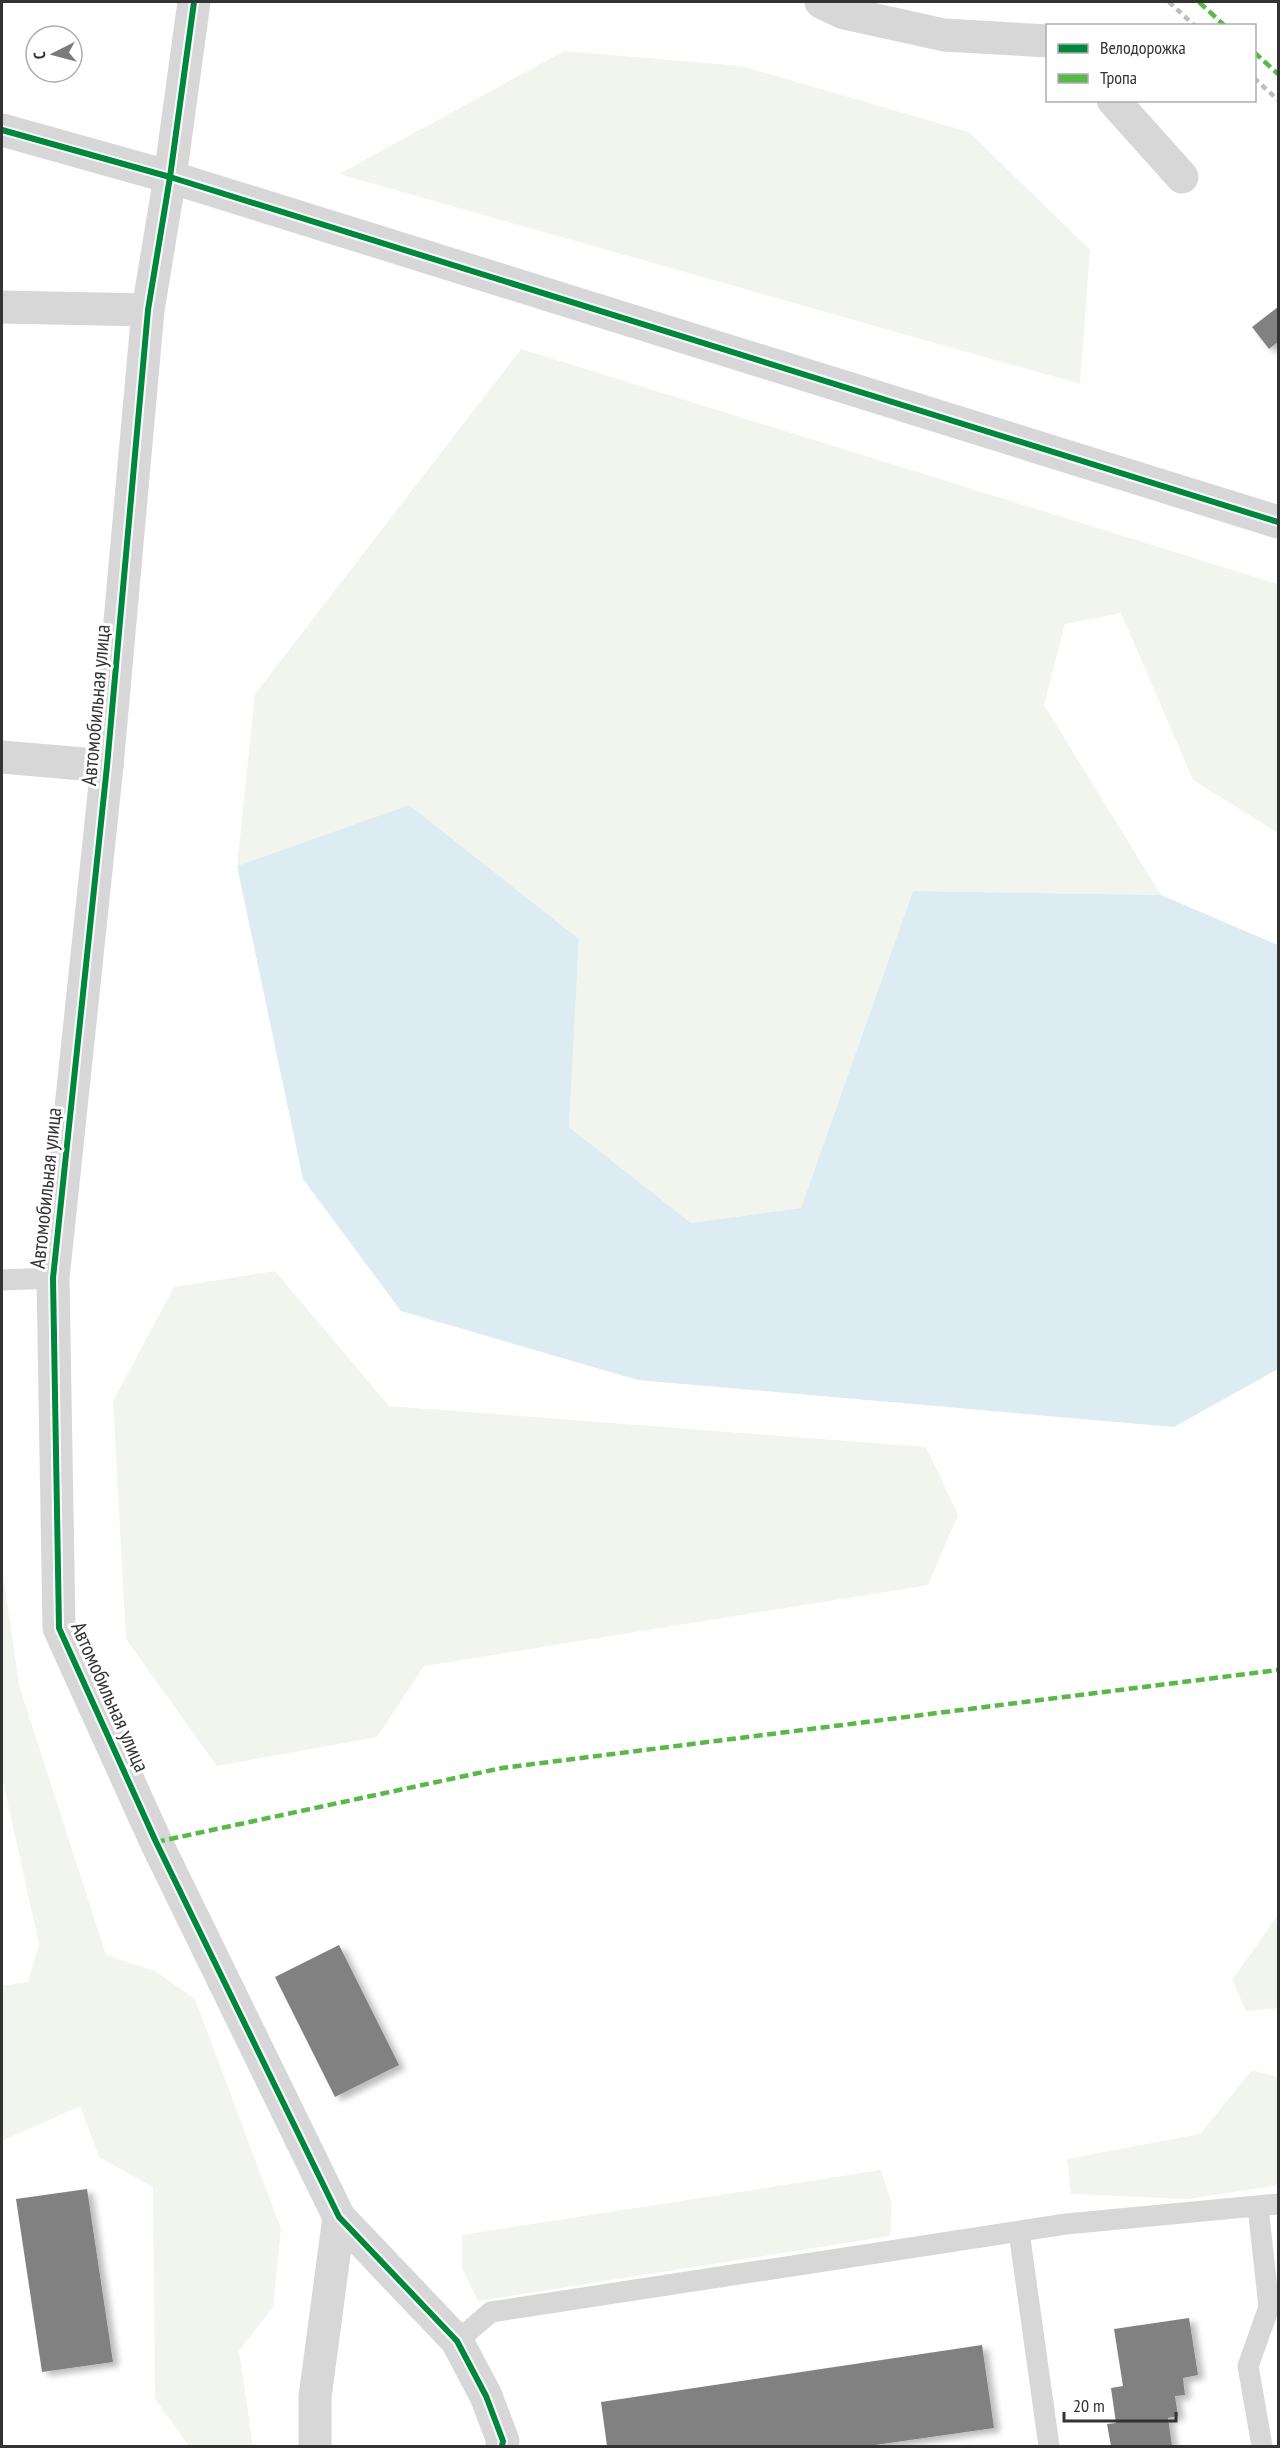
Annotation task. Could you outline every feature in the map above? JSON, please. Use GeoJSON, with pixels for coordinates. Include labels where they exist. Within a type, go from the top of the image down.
{"type":"FeatureCollection","features":[{"type":"Feature","properties":{"kind":"street","name":"Автомобильная улица"},"geometry":{"type":"LineString","coordinates":[[194,2],[170,177],[148,310],[107,766],[53,1278],[58,1628],[156,1842],[339,2217],[457,2341],[486,2396],[502,2446]]}},
{"type":"Feature","properties":{"kind":"street"},"geometry":{"type":"LineString","coordinates":[[821,2],[844,13],[944,35],[1046,41]]}},
{"type":"Feature","properties":{"kind":"street"},"geometry":{"type":"LineString","coordinates":[[1115,102],[1182,177]]}},
{"type":"Feature","properties":{"kind":"street"},"geometry":{"type":"LineString","coordinates":[[2,130],[170,177],[1278,522]]}},
{"type":"Feature","properties":{"kind":"street"},"geometry":{"type":"LineString","coordinates":[[2,307],[148,310]]}},
{"type":"Feature","properties":{"kind":"street"},"geometry":{"type":"LineString","coordinates":[[2,757],[107,766]]}},
{"type":"Feature","properties":{"kind":"street"},"geometry":{"type":"LineString","coordinates":[[315,2446],[315,2397],[339,2217]]}},
{"type":"Feature","properties":{"kind":"lane"},"geometry":{"type":"LineString","coordinates":[[2,1280],[53,1278]]}},
{"type":"Feature","properties":{"kind":"lane"},"geometry":{"type":"LineString","coordinates":[[457,2341],[491,2312],[1066,2224],[1268,2205],[1269,2307],[1248,2366],[1262,2446]]}},
{"type":"Feature","properties":{"kind":"lane"},"geometry":{"type":"LineString","coordinates":[[1019,2232],[1049,2446]]}},
{"type":"Feature","properties":{"kind":"shaded area"},"geometry":{"type":"Polygon","coordinates":[[[564,51],[741,66],[969,132],[1090,250],[1080,384],[339,174],[564,51]]]}},
{"type":"Feature","properties":{"kind":"shaded area"},"geometry":{"type":"Polygon","coordinates":[[[521,349],[1278,584],[1278,833],[1193,780],[1121,613],[1065,624],[1044,705],[1161,895],[913,891],[801,1208],[691,1223],[569,1127],[579,939],[409,805],[237,866],[255,694],[521,349]]]}},
{"type":"Feature","properties":{"kind":"shaded area"},"geometry":{"type":"Polygon","coordinates":[[[409,805],[579,939],[569,1127],[691,1223],[801,1208],[913,891],[1161,895],[1278,945],[1278,1369],[1174,1427],[638,1380],[401,1311],[303,1179],[237,866],[409,805]]]}},
{"type":"Feature","properties":{"kind":"shaded area"},"geometry":{"type":"Polygon","coordinates":[[[275,1271],[389,1406],[926,1447],[958,1515],[928,1585],[424,1666],[377,1737],[217,1766],[126,1639],[113,1401],[174,1287],[275,1271]]]}},
{"type":"Feature","properties":{"kind":"shaded area"},"geometry":{"type":"Polygon","coordinates":[[[2,1568],[19,1685],[106,1955],[155,1971],[195,1999],[281,2229],[273,2307],[239,2351],[253,2446],[189,2446],[155,2399],[153,2187],[99,2157],[80,2106],[2,2141],[2,1986],[28,1982],[39,1944],[2,1777],[2,1568]]]}},
{"type":"Feature","properties":{"kind":"shaded area"},"geometry":{"type":"Polygon","coordinates":[[[1278,1915],[1278,2008],[1246,2011],[1232,1980],[1278,1915]]]}},
{"type":"Feature","properties":{"kind":"shaded area"},"geometry":{"type":"Polygon","coordinates":[[[1252,2070],[1278,2077],[1278,2185],[1188,2199],[1071,2194],[1067,2159],[1200,2134],[1252,2070]]]}},
{"type":"Feature","properties":{"kind":"shaded area"},"geometry":{"type":"Polygon","coordinates":[[[881,2170],[892,2204],[890,2236],[478,2301],[462,2268],[462,2235],[881,2170]]]}},
{"type":"Feature","properties":{"kind":"building"},"geometry":{"type":"Polygon","coordinates":[[[1278,307],[1278,342],[1269,349],[1252,327],[1278,307]]]}},
{"type":"Feature","properties":{"kind":"building"},"geometry":{"type":"Polygon","coordinates":[[[339,1945],[399,2065],[335,2097],[275,1977],[339,1945]]]}},
{"type":"Feature","properties":{"kind":"building"},"geometry":{"type":"Polygon","coordinates":[[[87,2189],[113,2362],[42,2372],[16,2199],[87,2189]]]}},
{"type":"Feature","properties":{"kind":"building"},"geometry":{"type":"Polygon","coordinates":[[[1189,2318],[1198,2375],[1183,2378],[1185,2395],[1175,2396],[1178,2416],[1168,2418],[1172,2446],[1111,2446],[1107,2424],[1116,2423],[1111,2388],[1123,2386],[1114,2329],[1189,2318]]]}},
{"type":"Feature","properties":{"kind":"building"},"geometry":{"type":"Polygon","coordinates":[[[982,2345],[994,2428],[868,2446],[607,2446],[601,2402],[982,2345]]]}},
{"type":"Feature","properties":{"kind":"railway"},"geometry":{"type":"LineString","coordinates":[[1169,2],[1193,24]]}},
{"type":"Feature","properties":{"kind":"railway"},"geometry":{"type":"LineString","coordinates":[[1256,80],[1278,100]]}},
{"type":"Feature","properties":{"kind":"marked path"},"geometry":{"type":"LineString","coordinates":[[1199,2],[1223,24]]}},
{"type":"Feature","properties":{"kind":"marked path"},"geometry":{"type":"LineString","coordinates":[[1256,54],[1278,74]]}},
{"type":"Feature","properties":{"kind":"marked path"},"geometry":{"type":"LineString","coordinates":[[156,1842],[502,1768],[1278,1670]]}},
{"type":"Feature","properties":{"kind":"cycle path"},"geometry":{"type":"LineString","coordinates":[[194,2],[170,177],[148,310],[107,766],[53,1278],[59,1628],[156,1842],[339,2217],[457,2341],[486,2396],[503,2441],[502,2446]]}},
{"type":"Feature","properties":{"kind":"cycle path"},"geometry":{"type":"LineString","coordinates":[[2,130],[170,177],[1278,522]]}}]}
